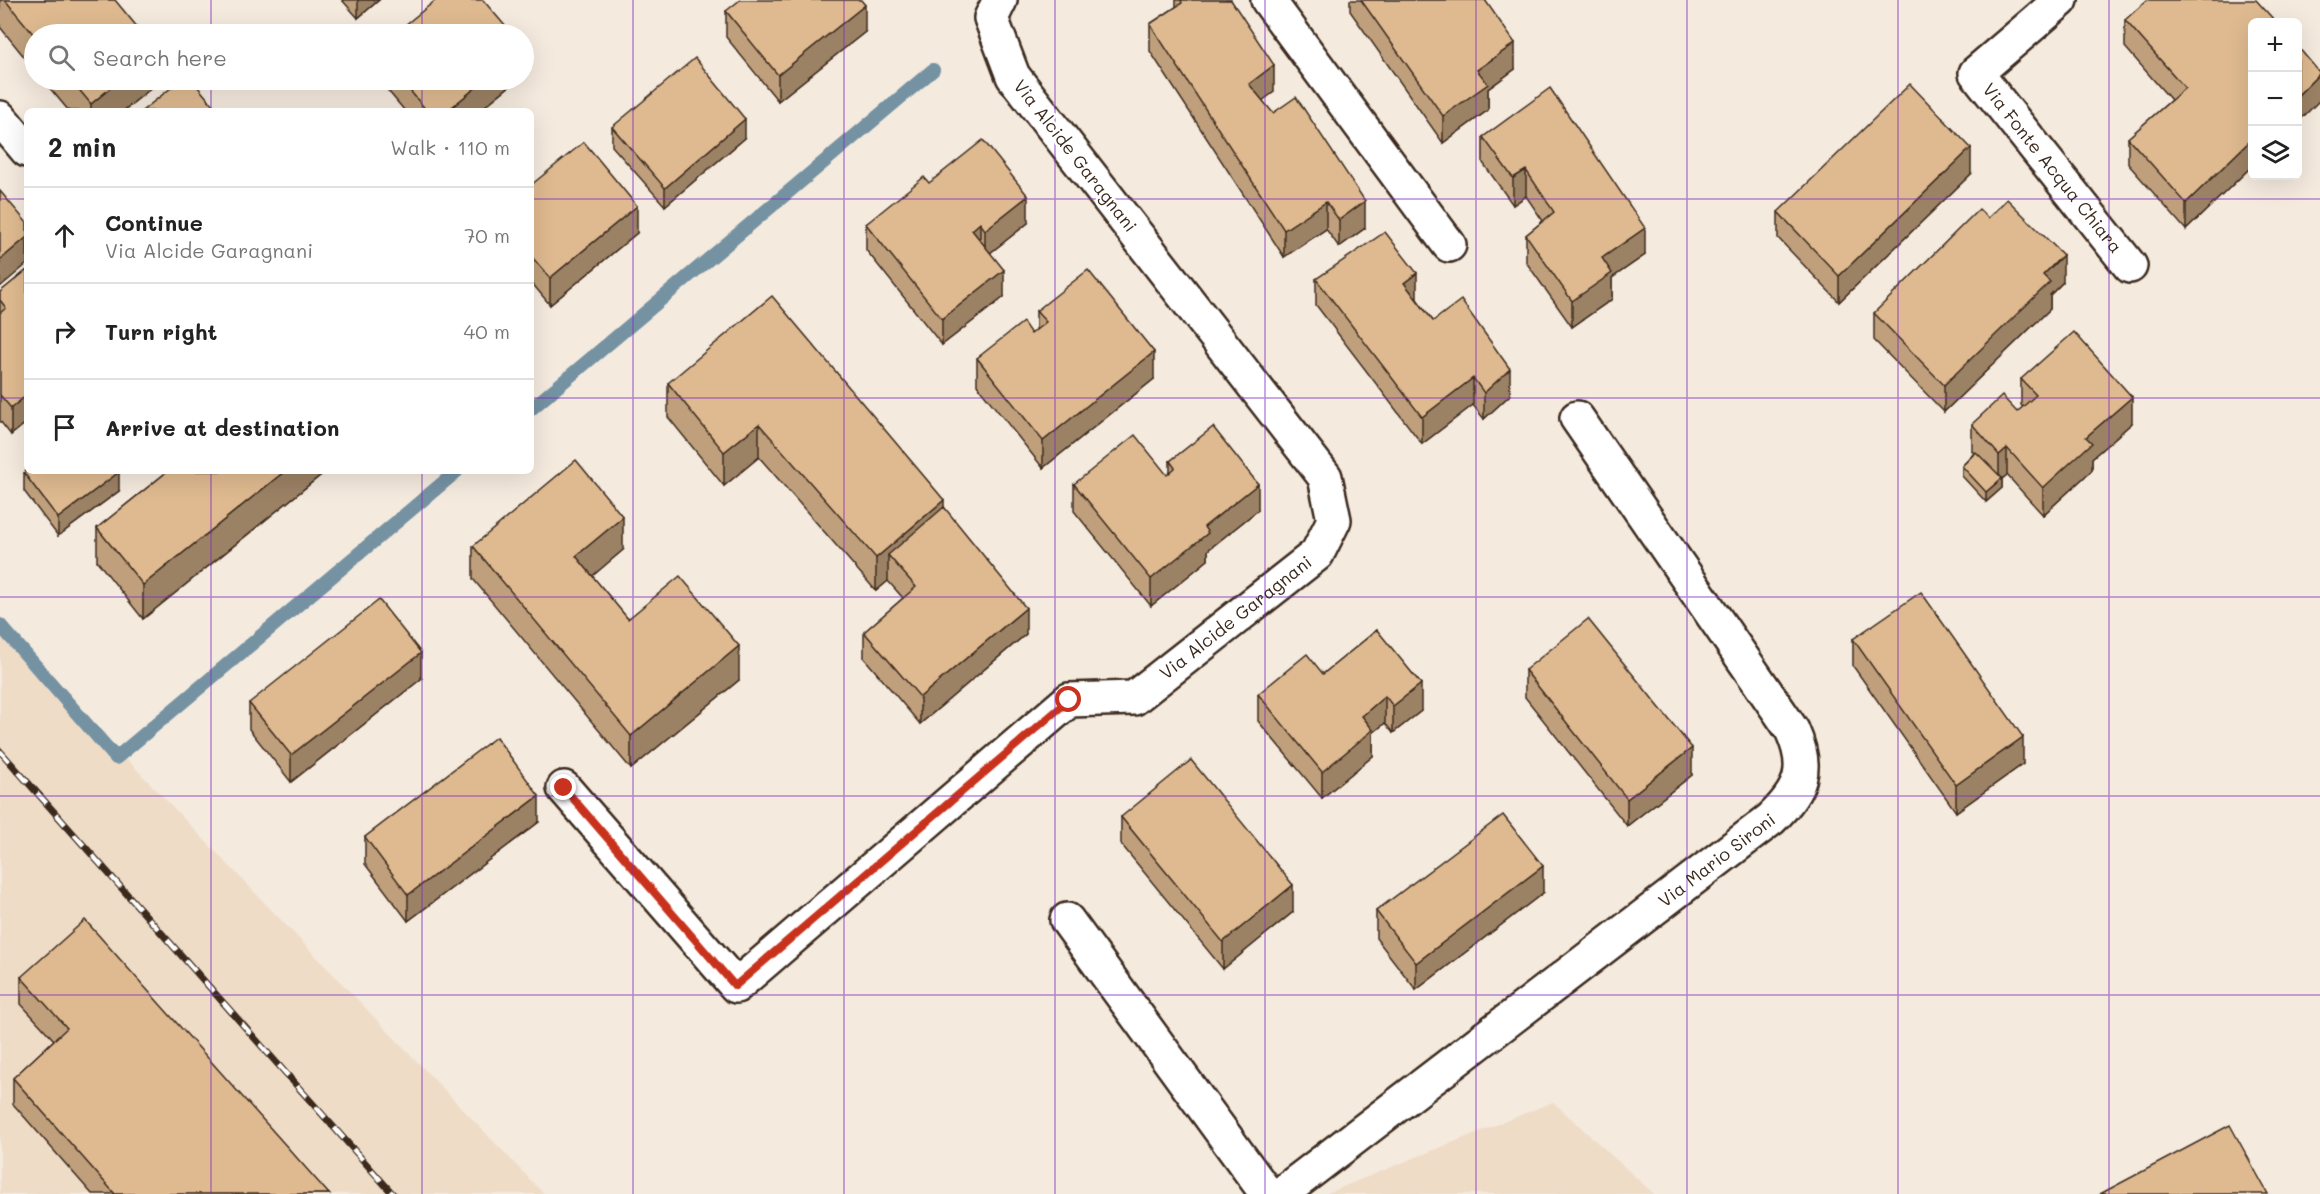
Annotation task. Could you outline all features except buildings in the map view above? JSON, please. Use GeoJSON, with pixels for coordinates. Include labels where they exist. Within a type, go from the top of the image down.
{"type":"FeatureCollection","features":[{"type":"Feature","properties":{"kind":"street","name":"Via Alcide Garagnani"},"geometry":{"type":"LineString","coordinates":[[564,788],[735,986],[1069,700],[1134,698],[1317,554],[1334,519],[1325,477],[1013,76],[991,18],[1000,0]]}},
{"type":"Feature","properties":{"kind":"street"},"geometry":{"type":"LineString","coordinates":[[1268,0],[1449,245]]}},
{"type":"Feature","properties":{"kind":"street","name":"Via Fonte Acqua Chiara"},"geometry":{"type":"LineString","coordinates":[[2061,0],[1976,73],[2130,266]]}},
{"type":"Feature","properties":{"kind":"street"},"geometry":{"type":"LineString","coordinates":[[0,118],[24,146]]}},
{"type":"Feature","properties":{"kind":"street","name":"Via Mario Sironi"},"geometry":{"type":"LineString","coordinates":[[1281,1194],[1771,819],[1790,801],[1802,775],[1801,750],[1792,730],[1577,418]]}},
{"type":"Feature","properties":{"kind":"street"},"geometry":{"type":"LineString","coordinates":[[1067,920],[1267,1194]]}},
{"type":"Feature","properties":{"kind":"shaded area"},"geometry":{"type":"Polygon","coordinates":[[[0,627],[544,1194],[0,1194],[0,627]]]}},
{"type":"Feature","properties":{"kind":"shaded area"},"geometry":{"type":"Polygon","coordinates":[[[1553,1102],[1654,1194],[1325,1194],[1553,1102]]]}},
{"type":"Feature","properties":{"kind":"waterway"},"geometry":{"type":"LineString","coordinates":[[534,406],[933,70]]}},
{"type":"Feature","properties":{"kind":"waterway"},"geometry":{"type":"LineString","coordinates":[[0,625],[116,758],[453,474]]}},
{"type":"Feature","properties":{"kind":"railway"},"geometry":{"type":"LineString","coordinates":[[0,751],[393,1194]]}},
{"type":"Feature","properties":{"kind":"route"},"geometry":{"type":"LineString","coordinates":[[564,788],[735,986],[1069,700]]}}]}
